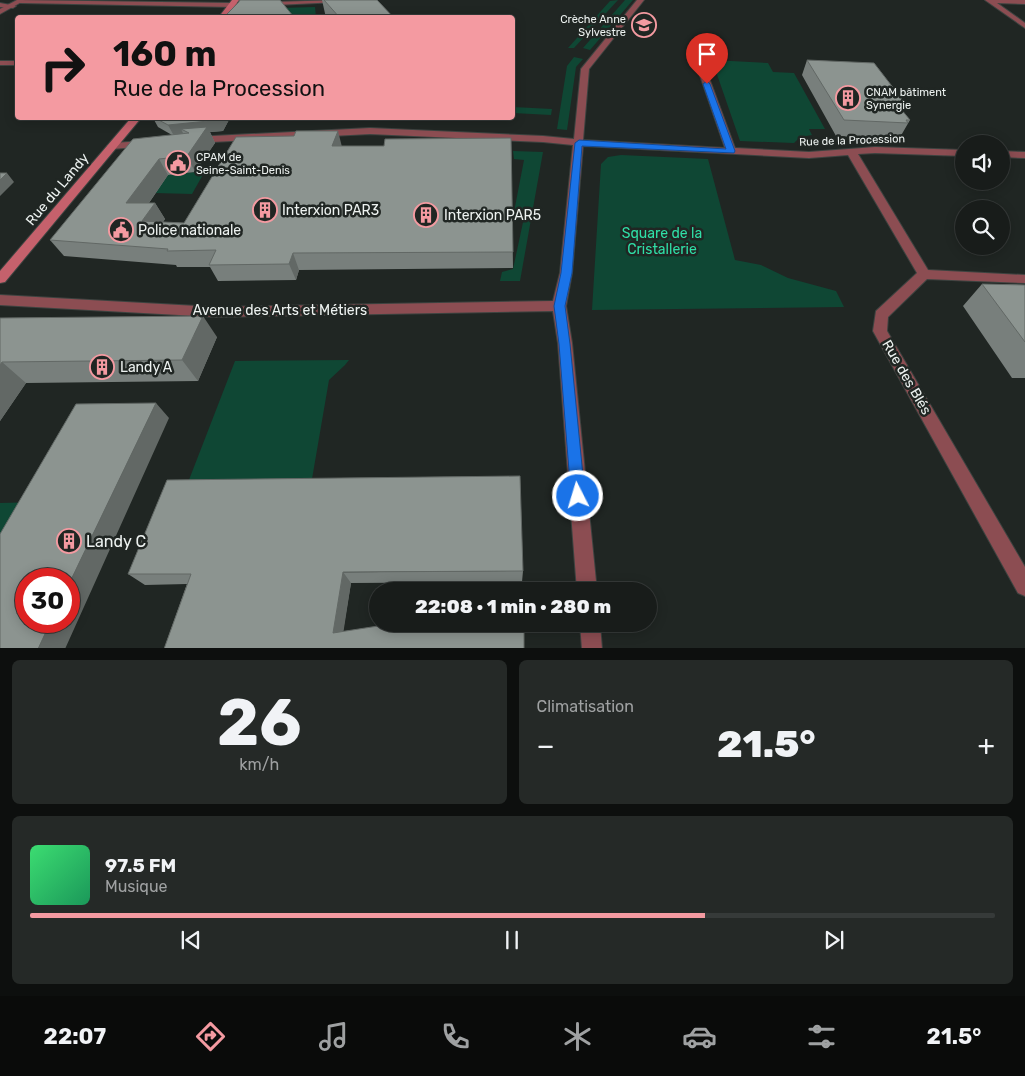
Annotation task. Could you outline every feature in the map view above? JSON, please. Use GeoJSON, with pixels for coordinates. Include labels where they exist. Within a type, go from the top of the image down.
{"type":"FeatureCollection","features":[{"type":"Feature","properties":{"kind":"main road"},"geometry":{"type":"LineString","coordinates":[[223,15],[234,2]]}},
{"type":"Feature","properties":{"kind":"main road","name":"Rue du Landy"},"geometry":{"type":"LineString","coordinates":[[0,279],[134,120]]}},
{"type":"Feature","properties":{"kind":"street"},"geometry":{"type":"LineString","coordinates":[[0,12],[21,0],[234,2],[339,0]]}},
{"type":"Feature","properties":{"kind":"street"},"geometry":{"type":"LineString","coordinates":[[586,582],[565,344],[559,306],[566,273],[586,68],[641,0]]}},
{"type":"Feature","properties":{"kind":"street"},"geometry":{"type":"LineString","coordinates":[[989,0],[1025,2]]}},
{"type":"Feature","properties":{"kind":"street"},"geometry":{"type":"LineString","coordinates":[[989,0],[1025,26]]}},
{"type":"Feature","properties":{"kind":"street"},"geometry":{"type":"LineString","coordinates":[[0,5],[13,6]]}},
{"type":"Feature","properties":{"kind":"street"},"geometry":{"type":"LineString","coordinates":[[0,63],[15,63]]}},
{"type":"Feature","properties":{"kind":"street"},"geometry":{"type":"LineString","coordinates":[[701,66],[731,151]]}},
{"type":"Feature","properties":{"kind":"street","name":"Rue de la Procession"},"geometry":{"type":"LineString","coordinates":[[184,140],[231,136],[370,131],[535,138],[579,143],[809,155],[875,150],[955,153]]}},
{"type":"Feature","properties":{"kind":"street"},"geometry":{"type":"LineString","coordinates":[[112,146],[156,143]]}},
{"type":"Feature","properties":{"kind":"street"},"geometry":{"type":"LineString","coordinates":[[852,153],[924,274],[1025,278]]}},
{"type":"Feature","properties":{"kind":"street"},"geometry":{"type":"LineString","coordinates":[[1010,154],[1025,155]]}},
{"type":"Feature","properties":{"kind":"street","name":"Rue des Blés"},"geometry":{"type":"LineString","coordinates":[[924,274],[881,315],[880,331],[1025,586]]}},
{"type":"Feature","properties":{"kind":"street","name":"Avenue des Arts et Métiers"},"geometry":{"type":"LineString","coordinates":[[0,300],[215,312],[559,306]]}},
{"type":"Feature","properties":{"kind":"street"},"geometry":{"type":"LineString","coordinates":[[591,632],[592,648]]}},
{"type":"Feature","properties":{"kind":"green space"},"geometry":{"type":"Polygon","coordinates":[[[618,0],[574,48],[568,48],[610,1],[618,0]]]}},
{"type":"Feature","properties":{"kind":"green space"},"geometry":{"type":"Polygon","coordinates":[[[625,0],[633,0],[590,50],[583,48],[625,0]]]}},
{"type":"Feature","properties":{"kind":"green space"},"geometry":{"type":"Polygon","coordinates":[[[315,7],[316,15],[285,15],[280,8],[315,7]]]}},
{"type":"Feature","properties":{"kind":"green space"},"geometry":{"type":"Polygon","coordinates":[[[574,57],[583,59],[576,67],[567,130],[557,129],[567,66],[574,57]]]}},
{"type":"Feature","properties":{"kind":"green space"},"geometry":{"type":"Polygon","coordinates":[[[712,60],[768,63],[773,72],[794,73],[825,129],[809,129],[812,135],[800,137],[794,143],[740,141],[712,60]]]}},
{"type":"Feature","properties":{"kind":"green space"},"geometry":{"type":"Polygon","coordinates":[[[515,107],[552,109],[551,115],[515,113],[515,107]]]}},
{"type":"Feature","properties":{"kind":"green space"},"geometry":{"type":"Polygon","coordinates":[[[513,151],[543,152],[520,281],[500,281],[502,272],[513,269],[525,213],[514,212],[524,160],[514,159],[513,151]]]}},
{"type":"Feature","properties":{"kind":"green space","name":"Square de la Cristallerie"},"geometry":{"type":"Polygon","coordinates":[[[621,155],[708,159],[735,260],[761,265],[788,278],[836,291],[844,307],[592,310],[601,164],[608,157],[621,155]]]}},
{"type":"Feature","properties":{"kind":"green space"},"geometry":{"type":"Polygon","coordinates":[[[205,171],[192,194],[155,193],[168,175],[205,171]]]}},
{"type":"Feature","properties":{"kind":"green space"},"geometry":{"type":"Polygon","coordinates":[[[349,360],[329,380],[312,479],[187,485],[235,361],[349,360]]]}},
{"type":"Feature","properties":{"kind":"green space"},"geometry":{"type":"Polygon","coordinates":[[[43,502],[0,579],[0,503],[43,502]]]}},
{"type":"Feature","properties":{"kind":"building"},"geometry":{"type":"Polygon","coordinates":[[[240,0],[280,0],[292,15],[226,15],[240,0]]]}},
{"type":"Feature","properties":{"kind":"building"},"geometry":{"type":"Polygon","coordinates":[[[324,0],[377,0],[391,15],[337,15],[324,0]]]}},
{"type":"Feature","properties":{"kind":"building"},"geometry":{"type":"Polygon","coordinates":[[[807,60],[874,63],[905,103],[896,103],[910,120],[906,120],[908,123],[844,120],[807,60]]]}},
{"type":"Feature","properties":{"kind":"building"},"geometry":{"type":"Polygon","coordinates":[[[159,120],[218,120],[168,125],[159,120]]]}},
{"type":"Feature","properties":{"kind":"building"},"geometry":{"type":"Polygon","coordinates":[[[207,127],[187,156],[159,159],[126,203],[155,203],[142,221],[184,223],[236,137],[294,136],[296,131],[338,131],[332,146],[384,146],[385,139],[511,138],[513,252],[293,253],[289,264],[209,265],[216,250],[167,251],[168,249],[50,240],[133,139],[189,133],[181,129],[207,127]]]}},
{"type":"Feature","properties":{"kind":"building"},"geometry":{"type":"Polygon","coordinates":[[[0,173],[7,173],[0,180],[0,173]]]}},
{"type":"Feature","properties":{"kind":"building"},"geometry":{"type":"Polygon","coordinates":[[[982,284],[1025,285],[1025,342],[982,284]]]}},
{"type":"Feature","properties":{"kind":"building"},"geometry":{"type":"Polygon","coordinates":[[[203,316],[182,360],[2,362],[0,365],[0,318],[203,316]]]}},
{"type":"Feature","properties":{"kind":"building","name":"Landy C"},"geometry":{"type":"Polygon","coordinates":[[[156,403],[77,568],[15,568],[15,633],[45,633],[38,648],[0,648],[0,534],[76,404],[156,403]]]}},
{"type":"Feature","properties":{"kind":"building"},"geometry":{"type":"Polygon","coordinates":[[[520,476],[523,571],[343,572],[333,633],[369,627],[369,632],[524,632],[524,648],[164,648],[191,574],[128,574],[167,480],[520,476]]]}},
{"type":"Feature","properties":{"kind":"place","name":"Crèche Anne Sylvestre"},"geometry":{"type":"Point","coordinates":[644,25]}},
{"type":"Feature","properties":{"kind":"place","name":"CNAM bâtiment Synergie"},"geometry":{"type":"Point","coordinates":[848,98]}},
{"type":"Feature","properties":{"kind":"place","name":"CPAM de Seine-Saint-Denis"},"geometry":{"type":"Point","coordinates":[178,163]}},
{"type":"Feature","properties":{"kind":"place","name":"Interxion PAR3"},"geometry":{"type":"Point","coordinates":[265,210]}},
{"type":"Feature","properties":{"kind":"place","name":"Interxion PAR5"},"geometry":{"type":"Point","coordinates":[426,215]}},
{"type":"Feature","properties":{"kind":"place","name":"Police nationale"},"geometry":{"type":"Point","coordinates":[121,230]}},
{"type":"Feature","properties":{"kind":"place","name":"Landy A"},"geometry":{"type":"Point","coordinates":[102,367]}},
{"type":"Feature","properties":{"kind":"place","name":"Landy C"},"geometry":{"type":"Point","coordinates":[69,541]}},
{"type":"Feature","properties":{"kind":"route"},"geometry":{"type":"LineString","coordinates":[[578,496],[565,344],[559,306],[566,273],[579,143],[731,151],[707,84]]}}]}
